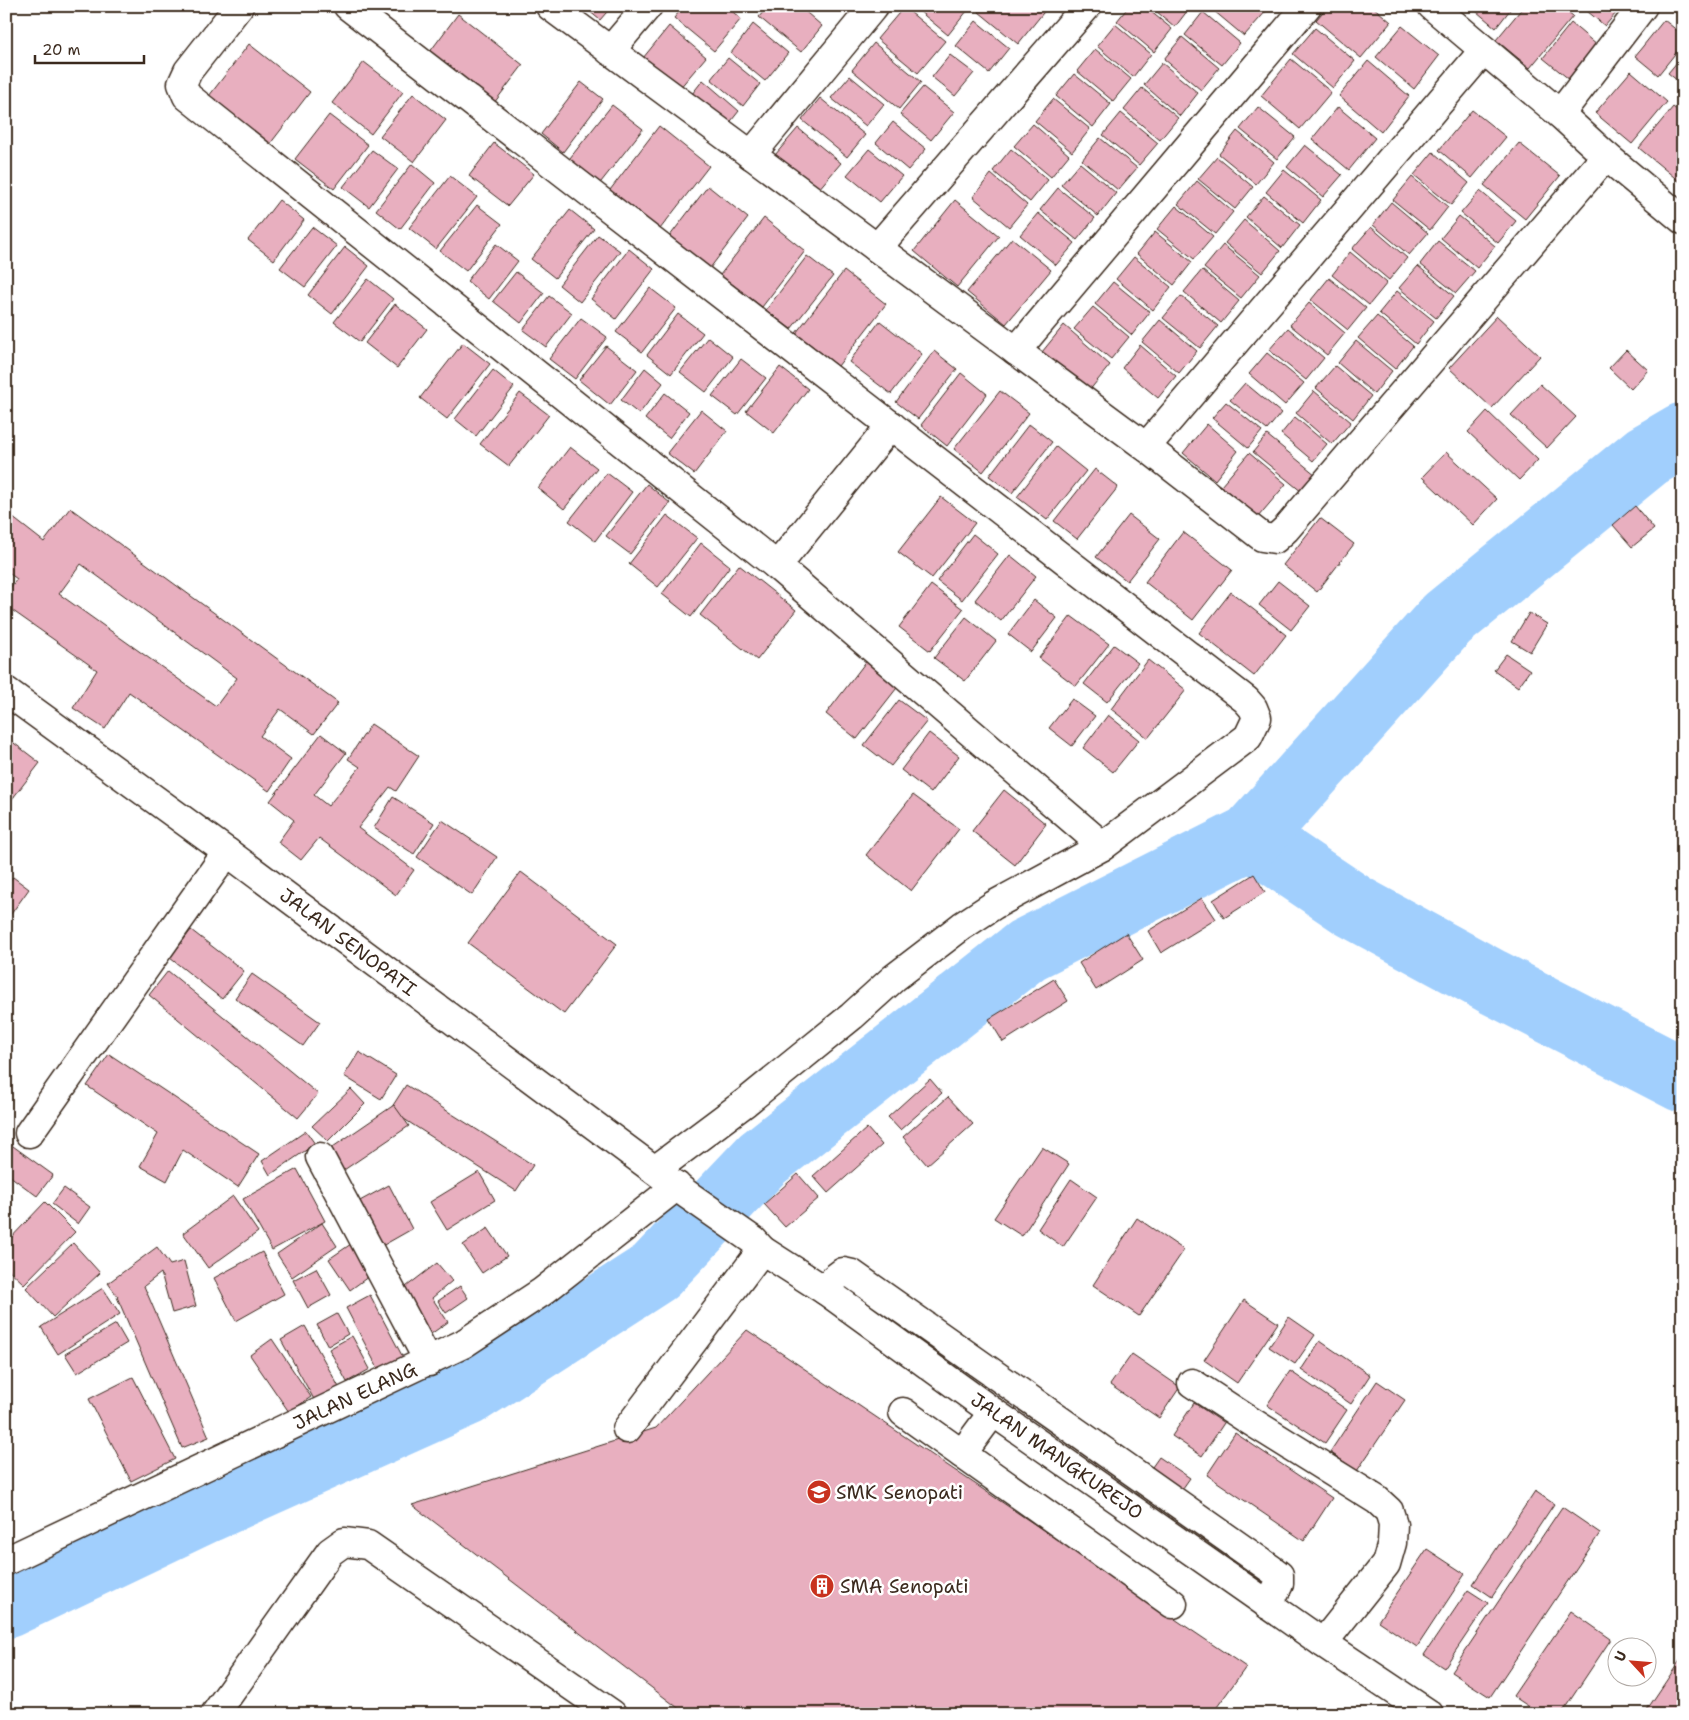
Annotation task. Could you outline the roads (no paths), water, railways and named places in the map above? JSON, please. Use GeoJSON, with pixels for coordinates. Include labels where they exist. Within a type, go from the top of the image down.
{"type":"FeatureCollection","features":[{"type":"Feature","properties":{"kind":"street"},"geometry":{"type":"LineString","coordinates":[[239,6],[188,71],[182,84],[187,96],[777,566],[1103,846]]}},
{"type":"Feature","properties":{"kind":"street"},"geometry":{"type":"LineString","coordinates":[[348,6],[1246,700],[1253,708],[1257,718],[1248,737],[1103,846],[994,904],[962,926],[894,978],[852,1016],[746,1102],[655,1170]]}},
{"type":"Feature","properties":{"kind":"street"},"geometry":{"type":"LineString","coordinates":[[550,6],[1146,447],[1262,537],[1275,539],[1286,529],[1606,156]]}},
{"type":"Feature","properties":{"kind":"street"},"geometry":{"type":"LineString","coordinates":[[610,51],[648,6]]}},
{"type":"Feature","properties":{"kind":"street"},"geometry":{"type":"LineString","coordinates":[[751,155],[874,6]]}},
{"type":"Feature","properties":{"kind":"street"},"geometry":{"type":"LineString","coordinates":[[878,248],[1087,6]]}},
{"type":"Feature","properties":{"kind":"street"},"geometry":{"type":"LineString","coordinates":[[1016,352],[1307,6]]}},
{"type":"Feature","properties":{"kind":"street"},"geometry":{"type":"LineString","coordinates":[[1432,6],[1683,220]]}},
{"type":"Feature","properties":{"kind":"street"},"geometry":{"type":"LineString","coordinates":[[1560,114],[1643,6]]}},
{"type":"Feature","properties":{"kind":"street"},"geometry":{"type":"LineString","coordinates":[[1146,447],[1484,50]]}},
{"type":"Feature","properties":{"kind":"street"},"geometry":{"type":"LineString","coordinates":[[777,566],[891,425]]}},
{"type":"Feature","properties":{"kind":"street","name":"JALAN SENOPATI"},"geometry":{"type":"LineString","coordinates":[[6,691],[227,852],[683,1190]]}},
{"type":"Feature","properties":{"kind":"street"},"geometry":{"type":"LineString","coordinates":[[29,1133],[227,852]]}},
{"type":"Feature","properties":{"kind":"street"},"geometry":{"type":"LineString","coordinates":[[320,1158],[429,1362]]}},
{"type":"Feature","properties":{"kind":"street","name":"JALAN ELANG"},"geometry":{"type":"LineString","coordinates":[[6,1561],[429,1362],[463,1344],[542,1292],[683,1190]]}},
{"type":"Feature","properties":{"kind":"street","name":"JALAN MANGKUREJO"},"geometry":{"type":"LineString","coordinates":[[683,1190],[758,1246],[826,1290],[993,1412],[1268,1605],[1429,1714]]}},
{"type":"Feature","properties":{"kind":"street"},"geometry":{"type":"LineString","coordinates":[[627,1430],[758,1246]]}},
{"type":"Feature","properties":{"kind":"street"},"geometry":{"type":"LineString","coordinates":[[826,1290],[835,1278],[843,1272],[852,1274],[1280,1575],[1268,1605]]}},
{"type":"Feature","properties":{"kind":"street"},"geometry":{"type":"LineString","coordinates":[[958,1386],[975,1361]]}},
{"type":"Feature","properties":{"kind":"street"},"geometry":{"type":"LineString","coordinates":[[1192,1383],[1377,1500],[1388,1511],[1393,1524],[1392,1543],[1386,1564],[1323,1643]]}},
{"type":"Feature","properties":{"kind":"street"},"geometry":{"type":"LineString","coordinates":[[903,1412],[1173,1604]]}},
{"type":"Feature","properties":{"kind":"street"},"geometry":{"type":"LineString","coordinates":[[962,1454],[993,1412]]}},
{"type":"Feature","properties":{"kind":"street"},"geometry":{"type":"LineString","coordinates":[[1106,1491],[1123,1465]]}},
{"type":"Feature","properties":{"kind":"street"},"geometry":{"type":"LineString","coordinates":[[215,1714],[330,1552],[344,1542],[368,1545],[612,1714]]}},
{"type":"Feature","properties":{"kind":"waterway"},"geometry":{"type":"LineString","coordinates":[[6,1606],[205,1511],[468,1393],[655,1272],[762,1159],[1027,950],[1251,837],[1447,619],[1647,456],[1683,435]]}},
{"type":"Feature","properties":{"kind":"waterway"},"geometry":{"type":"LineString","coordinates":[[1251,837],[1355,907],[1491,981],[1683,1080]]}},
{"type":"Feature","properties":{"kind":"place","name":"SMK Senopati"},"geometry":{"type":"Point","coordinates":[819,1492]}},
{"type":"Feature","properties":{"kind":"place","name":"SMA Senopati"},"geometry":{"type":"Point","coordinates":[822,1586]}}]}
